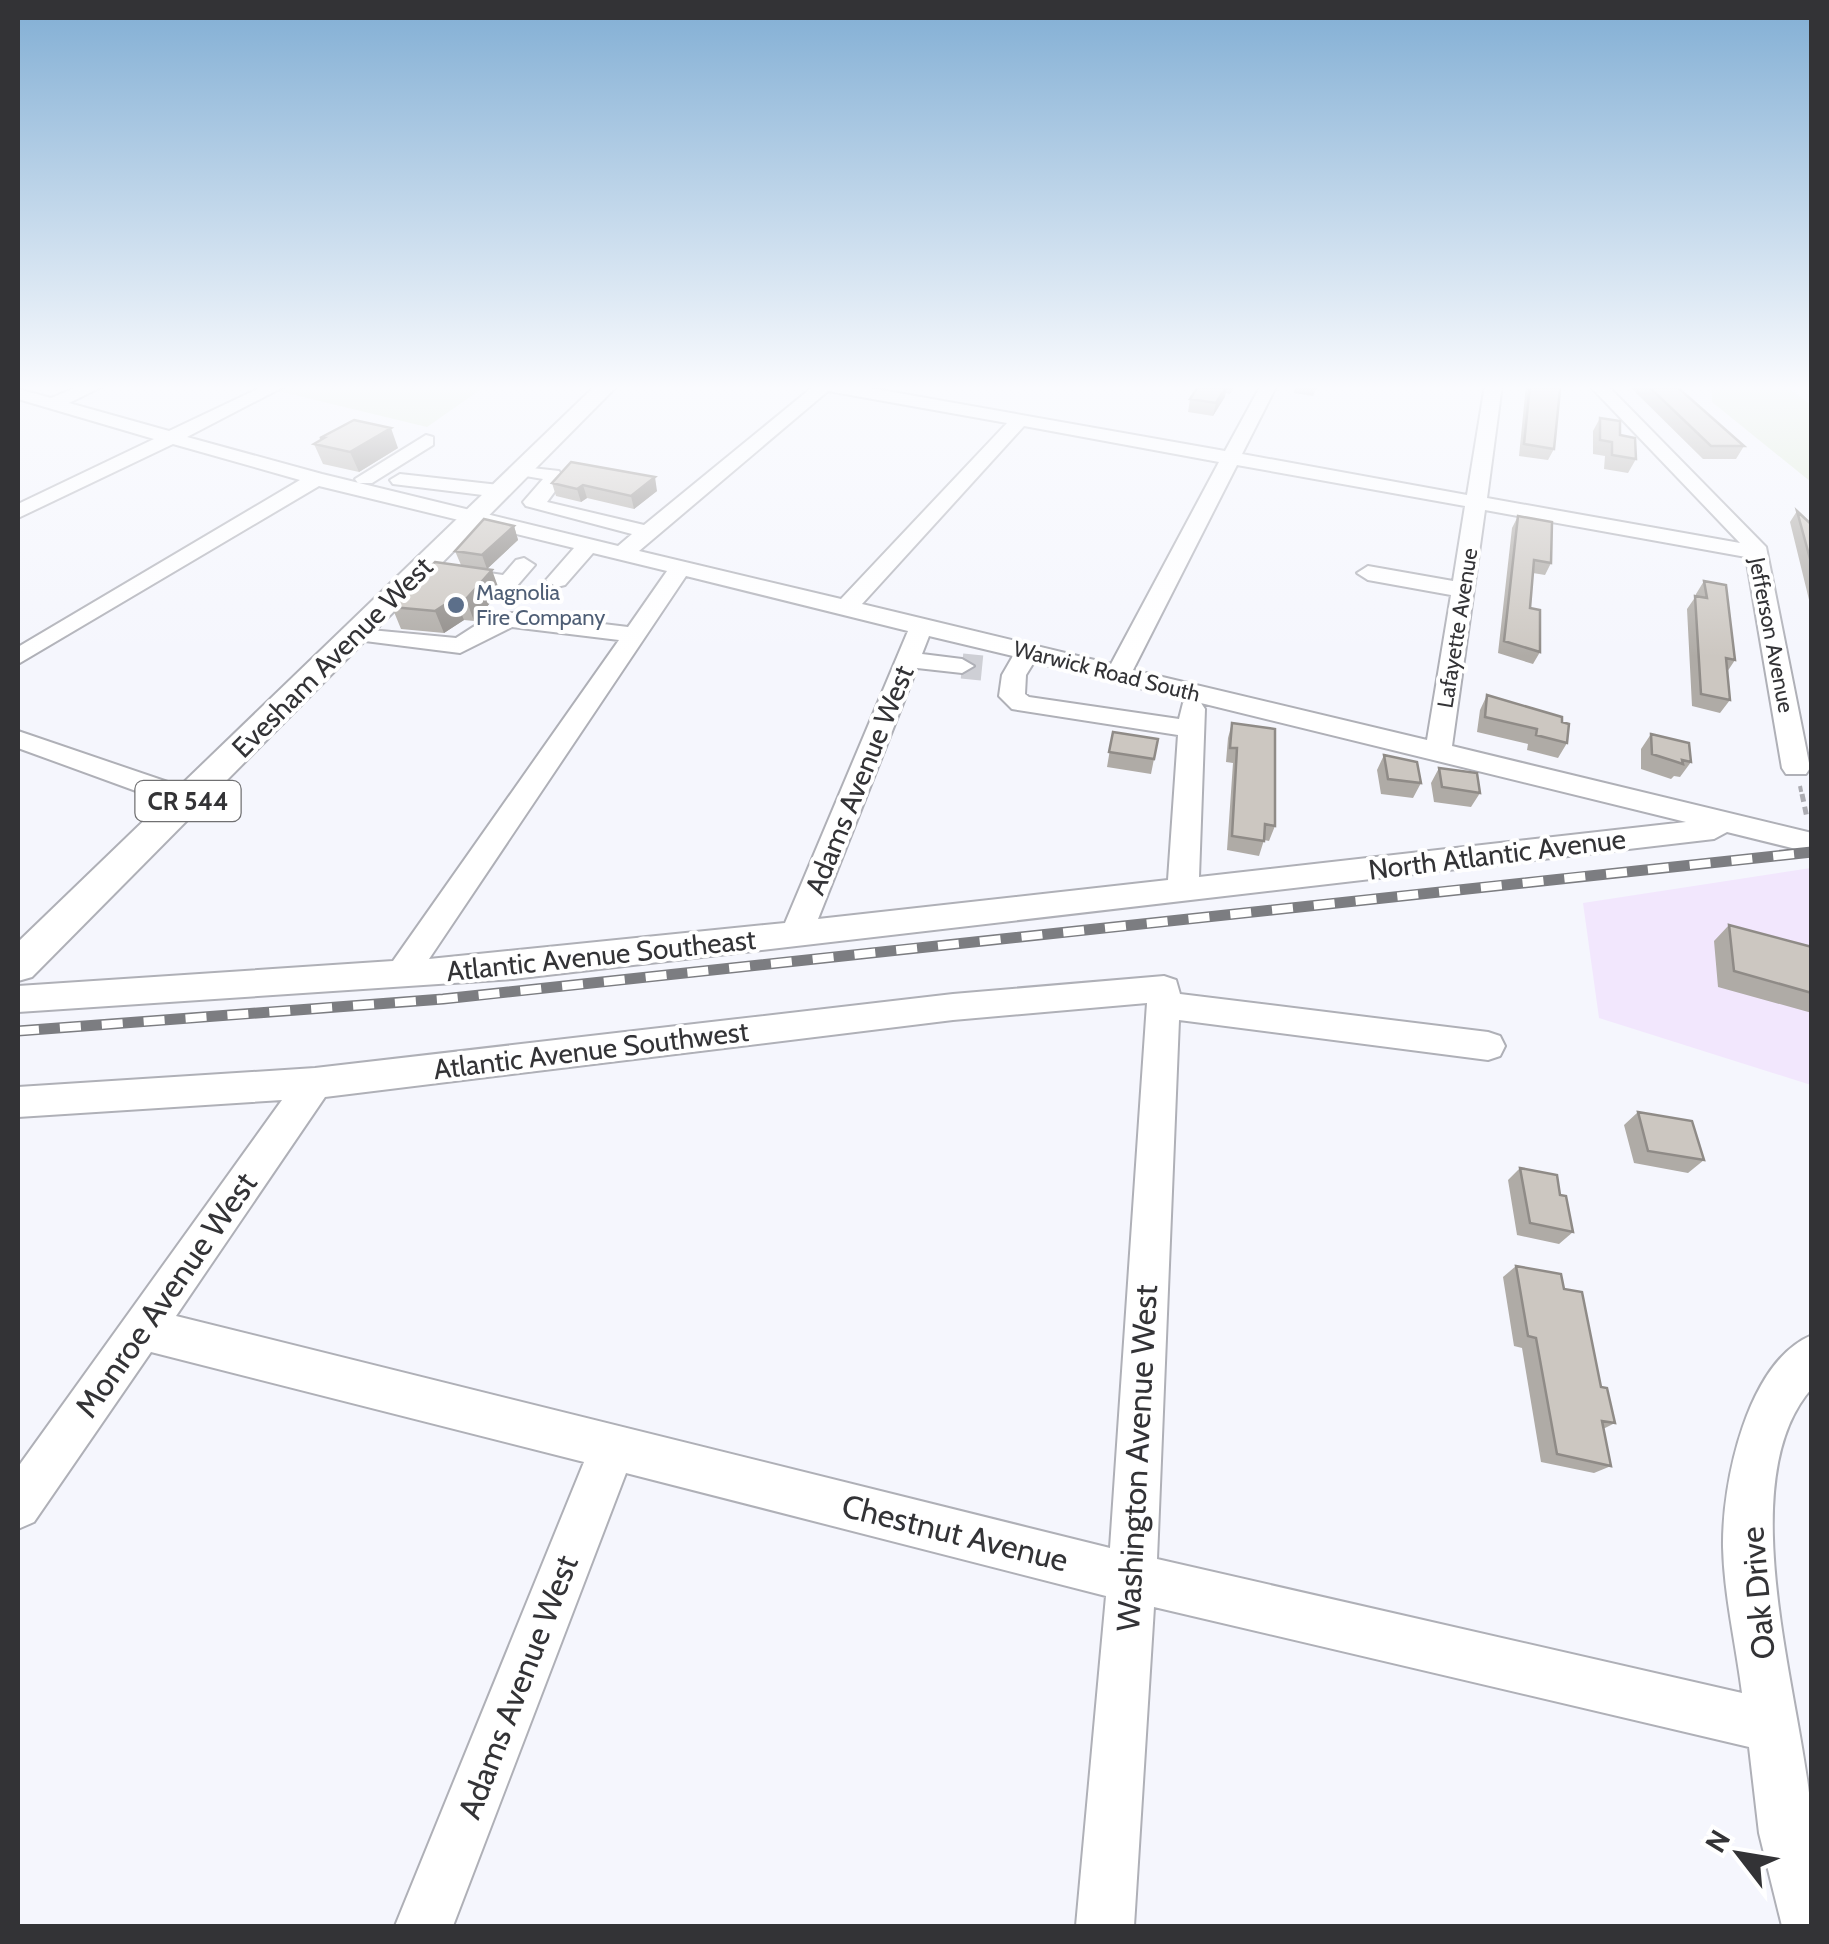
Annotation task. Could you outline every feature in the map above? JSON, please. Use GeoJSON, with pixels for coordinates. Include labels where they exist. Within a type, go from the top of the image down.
{"type":"FeatureCollection","features":[{"type":"Feature","properties":{"kind":"main road","name":"CR 544"},"geometry":{"type":"LineString","coordinates":[[474,516],[515,476]]}},
{"type":"Feature","properties":{"kind":"main road","name":"Evesham Avenue West"},"geometry":{"type":"LineString","coordinates":[[18,966],[474,516]]}},
{"type":"Feature","properties":{"kind":"street"},"geometry":{"type":"LineString","coordinates":[[18,512],[91,476]]}},
{"type":"Feature","properties":{"kind":"street","name":"Warwick Road South"},"geometry":{"type":"LineString","coordinates":[[308,476],[1739,826],[1810,826]]}},
{"type":"Feature","properties":{"kind":"street"},"geometry":{"type":"LineString","coordinates":[[361,489],[379,476]]}},
{"type":"Feature","properties":{"kind":"street"},"geometry":{"type":"LineString","coordinates":[[552,476],[554,480],[534,502],[648,532]]}},
{"type":"Feature","properties":{"kind":"street"},"geometry":{"type":"LineString","coordinates":[[624,552],[716,476]]}},
{"type":"Feature","properties":{"kind":"street"},"geometry":{"type":"LineString","coordinates":[[848,607],[969,476]]}},
{"type":"Feature","properties":{"kind":"street"},"geometry":{"type":"LineString","coordinates":[[1118,674],[1222,476]]}},
{"type":"Feature","properties":{"kind":"street"},"geometry":{"type":"LineString","coordinates":[[1330,476],[1758,553]]}},
{"type":"Feature","properties":{"kind":"street","name":"Lafayette Avenue"},"geometry":{"type":"LineString","coordinates":[[1438,753],[1481,476]]}},
{"type":"Feature","properties":{"kind":"street","name":"Jefferson Avenue"},"geometry":{"type":"LineString","coordinates":[[1687,476],[1758,553],[1796,768]]}},
{"type":"Feature","properties":{"kind":"street"},"geometry":{"type":"LineString","coordinates":[[18,657],[316,478]]}},
{"type":"Feature","properties":{"kind":"street"},"geometry":{"type":"LineString","coordinates":[[361,489],[394,479],[499,492]]}},
{"type":"Feature","properties":{"kind":"street"},"geometry":{"type":"LineString","coordinates":[[550,533],[573,514]]}},
{"type":"Feature","properties":{"kind":"street"},"geometry":{"type":"LineString","coordinates":[[557,580],[590,543]]}},
{"type":"Feature","properties":{"kind":"street"},"geometry":{"type":"LineString","coordinates":[[428,562],[516,574]]}},
{"type":"Feature","properties":{"kind":"street"},"geometry":{"type":"LineString","coordinates":[[401,976],[682,566]]}},
{"type":"Feature","properties":{"kind":"street"},"geometry":{"type":"LineString","coordinates":[[1368,573],[1464,590]]}},
{"type":"Feature","properties":{"kind":"street"},"geometry":{"type":"LineString","coordinates":[[357,633],[460,646],[495,623],[512,620],[634,635]]}},
{"type":"Feature","properties":{"kind":"street","name":"Adams Avenue West"},"geometry":{"type":"LineString","coordinates":[[796,934],[922,626]]}},
{"type":"Feature","properties":{"kind":"street"},"geometry":{"type":"LineString","coordinates":[[1028,652],[1014,675],[1012,696],[1021,704],[1191,729]]}},
{"type":"Feature","properties":{"kind":"street"},"geometry":{"type":"LineString","coordinates":[[908,660],[1014,675]]}},
{"type":"Feature","properties":{"kind":"street"},"geometry":{"type":"LineString","coordinates":[[1183,890],[1193,693]]}},
{"type":"Feature","properties":{"kind":"street"},"geometry":{"type":"LineString","coordinates":[[18,738],[190,800]]}},
{"type":"Feature","properties":{"kind":"street","name":"North Atlantic Avenue"},"geometry":{"type":"LineString","coordinates":[[1183,890],[1739,826]]}},
{"type":"Feature","properties":{"kind":"street","name":"Atlantic Avenue Southeast"},"geometry":{"type":"LineString","coordinates":[[18,999],[401,976],[1183,890]]}},
{"type":"Feature","properties":{"kind":"street","name":"Atlantic Avenue Southwest"},"geometry":{"type":"LineString","coordinates":[[18,1102],[314,1084],[953,1007],[1164,997],[1488,1046]]}},
{"type":"Feature","properties":{"kind":"street","name":"Washington Avenue West"},"geometry":{"type":"LineString","coordinates":[[1105,1926],[1132,1578],[1164,997]]}},
{"type":"Feature","properties":{"kind":"street","name":"Monroe Avenue West"},"geometry":{"type":"LineString","coordinates":[[18,1506],[314,1084]]}},
{"type":"Feature","properties":{"kind":"street","name":"Chestnut Avenue"},"geometry":{"type":"LineString","coordinates":[[141,1328],[1132,1578],[1772,1726]]}},
{"type":"Feature","properties":{"kind":"street","name":"Oak Drive"},"geometry":{"type":"LineString","coordinates":[[1811,1926],[1786,1833],[1747,1546],[1756,1463],[1778,1392],[1812,1356]]}},
{"type":"Feature","properties":{"kind":"street","name":"Adams Avenue West"},"geometry":{"type":"LineString","coordinates":[[424,1926],[613,1447]]}},
{"type":"Feature","properties":{"kind":"path"},"geometry":{"type":"LineString","coordinates":[[1796,768],[1810,826]]}},
{"type":"Feature","properties":{"kind":"shaded area"},"geometry":{"type":"Polygon","coordinates":[[[1811,868],[1811,1085],[1599,1018],[1583,903],[1811,868]]]}},
{"type":"Feature","properties":{"kind":"building"},"geometry":{"type":"Polygon","coordinates":[[[559,476],[655,477],[631,496],[583,485],[577,489],[552,483],[559,476]]]}},
{"type":"Feature","properties":{"kind":"building"},"geometry":{"type":"Polygon","coordinates":[[[1797,511],[1812,525],[1812,566],[1797,511]]]}},
{"type":"Feature","properties":{"kind":"building"},"geometry":{"type":"Polygon","coordinates":[[[1518,516],[1552,522],[1551,563],[1534,560],[1530,608],[1540,610],[1540,652],[1504,641],[1518,516]]]}},
{"type":"Feature","properties":{"kind":"building"},"geometry":{"type":"Polygon","coordinates":[[[484,519],[514,526],[482,555],[455,551],[484,519]]]}},
{"type":"Feature","properties":{"kind":"building"},"geometry":{"type":"Polygon","coordinates":[[[435,562],[492,570],[466,599],[455,598],[435,611],[392,607],[435,562]]]}},
{"type":"Feature","properties":{"kind":"building"},"geometry":{"type":"Polygon","coordinates":[[[1704,581],[1726,585],[1735,660],[1726,658],[1730,700],[1701,694],[1695,596],[1707,598],[1704,581]]]}},
{"type":"Feature","properties":{"kind":"building"},"geometry":{"type":"Polygon","coordinates":[[[1487,695],[1562,717],[1562,722],[1569,724],[1567,743],[1536,735],[1537,729],[1485,717],[1487,695]]]}},
{"type":"Feature","properties":{"kind":"building"},"geometry":{"type":"Polygon","coordinates":[[[1232,723],[1275,729],[1275,826],[1265,824],[1264,841],[1232,836],[1237,748],[1230,748],[1232,723]]]}},
{"type":"Feature","properties":{"kind":"building"},"geometry":{"type":"Polygon","coordinates":[[[1113,732],[1158,739],[1154,759],[1109,752],[1113,732]]]}},
{"type":"Feature","properties":{"kind":"building"},"geometry":{"type":"Polygon","coordinates":[[[1651,734],[1689,743],[1691,762],[1682,760],[1683,764],[1652,754],[1651,734]]]}},
{"type":"Feature","properties":{"kind":"building"},"geometry":{"type":"Polygon","coordinates":[[[1384,755],[1417,762],[1421,783],[1388,779],[1384,755]]]}},
{"type":"Feature","properties":{"kind":"building"},"geometry":{"type":"Polygon","coordinates":[[[1439,768],[1477,773],[1480,793],[1442,787],[1439,768]]]}},
{"type":"Feature","properties":{"kind":"building"},"geometry":{"type":"Polygon","coordinates":[[[1729,925],[1812,947],[1812,993],[1734,971],[1729,925]]]}},
{"type":"Feature","properties":{"kind":"building"},"geometry":{"type":"Polygon","coordinates":[[[1638,1112],[1692,1121],[1704,1160],[1648,1151],[1638,1112]]]}},
{"type":"Feature","properties":{"kind":"building"},"geometry":{"type":"Polygon","coordinates":[[[1520,1168],[1557,1175],[1573,1232],[1530,1223],[1520,1168]]]}},
{"type":"Feature","properties":{"kind":"building"},"geometry":{"type":"Polygon","coordinates":[[[1516,1266],[1561,1274],[1564,1289],[1582,1292],[1601,1387],[1607,1388],[1615,1423],[1602,1421],[1611,1466],[1557,1454],[1536,1338],[1528,1336],[1516,1266]]]}},
{"type":"Feature","properties":{"kind":"tunnel"},"geometry":{"type":"LineString","coordinates":[[962,666],[982,668]]}},
{"type":"Feature","properties":{"kind":"railway"},"geometry":{"type":"LineString","coordinates":[[18,1031],[443,999],[1812,852]]}},
{"type":"Feature","properties":{"kind":"place","name":"Magnolia Fire Company"},"geometry":{"type":"Point","coordinates":[456,605]}}]}
